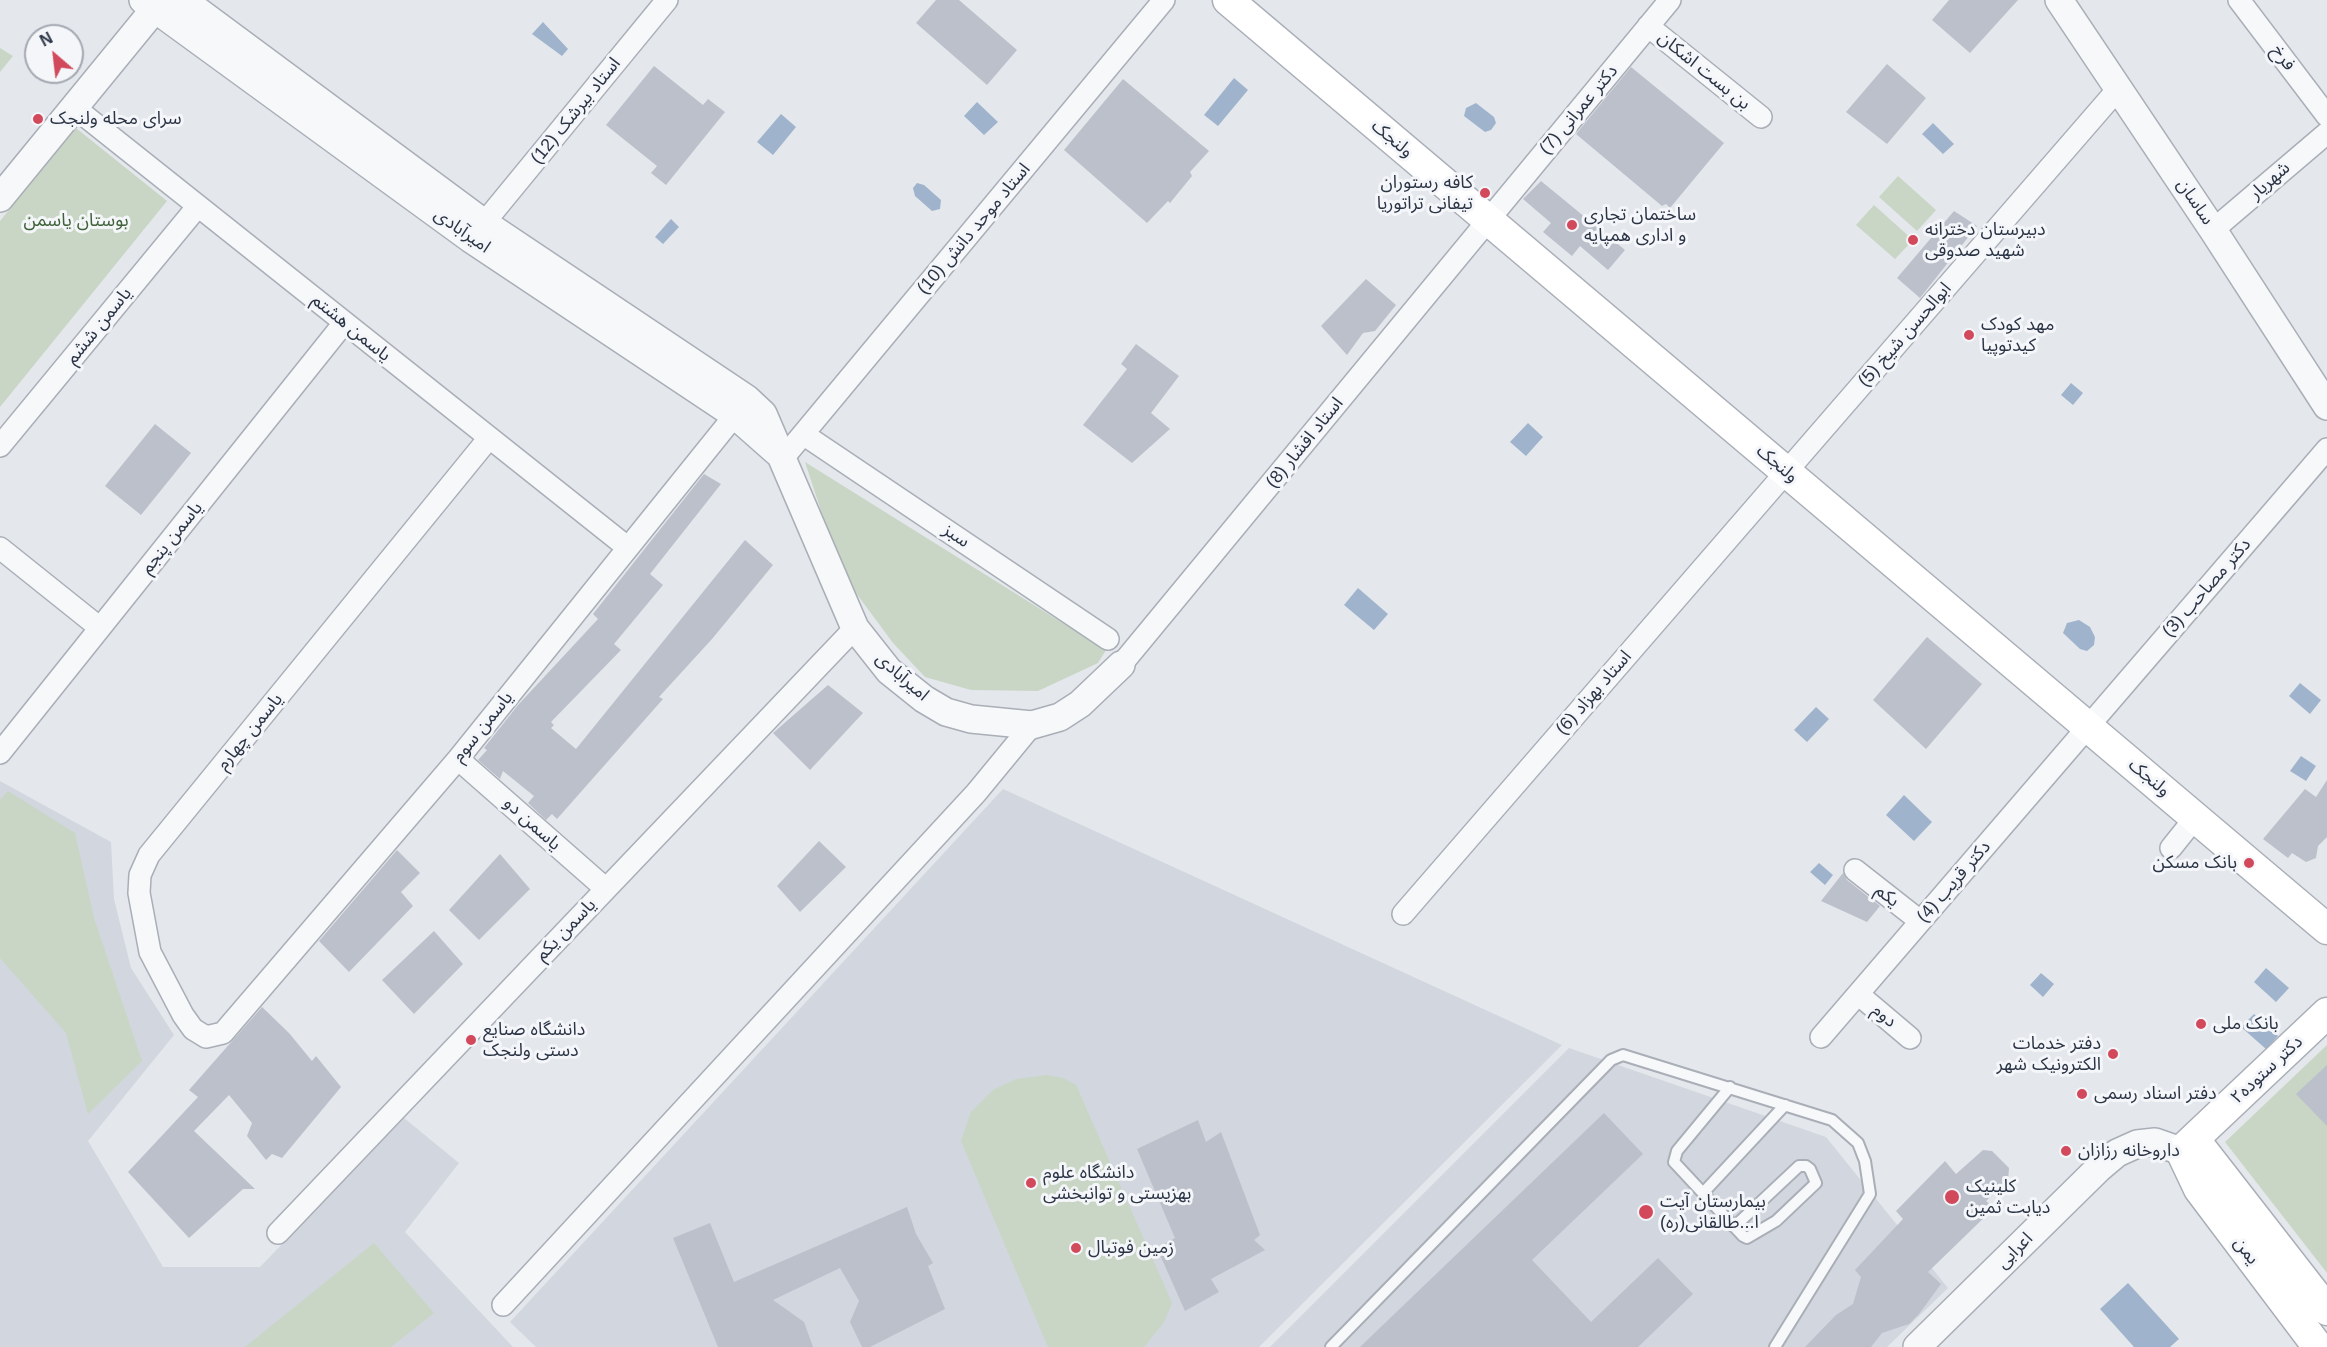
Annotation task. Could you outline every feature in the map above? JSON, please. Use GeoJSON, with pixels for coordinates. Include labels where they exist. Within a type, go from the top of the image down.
{"type":"FeatureCollection","features":[{"type":"Feature","properties":{"kind":"main road","name":"ولنجک"},"geometry":{"type":"LineString","coordinates":[[1228,0],[2327,929]]}},
{"type":"Feature","properties":{"kind":"main road","name":"دکتر ستوده۲"},"geometry":{"type":"LineString","coordinates":[[2187,1145],[2327,1013]]}},
{"type":"Feature","properties":{"kind":"main road","name":"یمن"},"geometry":{"type":"LineString","coordinates":[[2187,1145],[2327,1310]]}},
{"type":"Feature","properties":{"kind":"main road","name":"یمن"},"geometry":{"type":"LineString","coordinates":[[2187,1145],[2199,1189],[2318,1347]]}},
{"type":"Feature","properties":{"kind":"street","name":"امیرآبادی"},"geometry":{"type":"LineString","coordinates":[[183,0],[478,231]]}},
{"type":"Feature","properties":{"kind":"street","name":"استاد بیرشک (12)"},"geometry":{"type":"LineString","coordinates":[[478,231],[667,0]]}},
{"type":"Feature","properties":{"kind":"street","name":"استاد موحد دانش (10)"},"geometry":{"type":"LineString","coordinates":[[784,457],[1164,0]]}},
{"type":"Feature","properties":{"kind":"street","name":"دکتر عمرانی (7)"},"geometry":{"type":"LineString","coordinates":[[1488,220],[1670,0]]}},
{"type":"Feature","properties":{"kind":"street","name":"ساسان"},"geometry":{"type":"LineString","coordinates":[[2059,0],[2213,230],[2327,406]]}},
{"type":"Feature","properties":{"kind":"street","name":"فرخ"},"geometry":{"type":"LineString","coordinates":[[2239,0],[2327,116]]}},
{"type":"Feature","properties":{"kind":"street","name":"امیرآبادی"},"geometry":{"type":"LineString","coordinates":[[153,3],[478,231],[741,407],[784,457],[810,526],[855,628],[889,670],[924,699],[946,712],[971,719],[1032,725],[1060,717],[1080,704],[1121,665]]}},
{"type":"Feature","properties":{"kind":"street"},"geometry":{"type":"LineString","coordinates":[[0,198],[75,108],[153,3]]}},
{"type":"Feature","properties":{"kind":"street","name":"بن بست اشکان"},"geometry":{"type":"LineString","coordinates":[[1648,26],[1761,117]]}},
{"type":"Feature","properties":{"kind":"street","name":"ابوالحسن شیخ (5)"},"geometry":{"type":"LineString","coordinates":[[1786,472],[2118,88]]}},
{"type":"Feature","properties":{"kind":"street","name":"یاسمن هشتم"},"geometry":{"type":"LineString","coordinates":[[75,108],[627,548]]}},
{"type":"Feature","properties":{"kind":"street","name":"شهریار"},"geometry":{"type":"LineString","coordinates":[[2213,230],[2327,132]]}},
{"type":"Feature","properties":{"kind":"street","name":"یاسمن ششم"},"geometry":{"type":"LineString","coordinates":[[0,446],[198,206]]}},
{"type":"Feature","properties":{"kind":"street","name":"استاد افشار (8)"},"geometry":{"type":"LineString","coordinates":[[1121,665],[1488,220]]}},
{"type":"Feature","properties":{"kind":"street","name":"یاسمن پنجم"},"geometry":{"type":"LineString","coordinates":[[0,753],[344,323]]}},
{"type":"Feature","properties":{"kind":"street","name":"یاسمن سوم"},"geometry":{"type":"LineString","coordinates":[[223,1033],[458,759],[741,407]]}},
{"type":"Feature","properties":{"kind":"street","name":"سبز"},"geometry":{"type":"LineString","coordinates":[[803,434],[1108,639]]}},
{"type":"Feature","properties":{"kind":"street","name":"یاسمن چهارم"},"geometry":{"type":"LineString","coordinates":[[223,1033],[206,1037],[193,1029],[150,952],[139,893],[140,874],[149,855],[489,438]]}},
{"type":"Feature","properties":{"kind":"street","name":"دکتر مصاحب (3)"},"geometry":{"type":"LineString","coordinates":[[2088,727],[2327,449]]}},
{"type":"Feature","properties":{"kind":"street","name":"استاد بهزاد (6)"},"geometry":{"type":"LineString","coordinates":[[1403,914],[1786,472]]}},
{"type":"Feature","properties":{"kind":"street"},"geometry":{"type":"LineString","coordinates":[[0,548],[100,628]]}},
{"type":"Feature","properties":{"kind":"street","name":"یاسمن یکم"},"geometry":{"type":"LineString","coordinates":[[278,1233],[855,628]]}},
{"type":"Feature","properties":{"kind":"street"},"geometry":{"type":"LineString","coordinates":[[502,1305],[976,793],[1032,725]]}},
{"type":"Feature","properties":{"kind":"street","name":"دکتر قریب (4)"},"geometry":{"type":"LineString","coordinates":[[1821,1037],[2088,727]]}},
{"type":"Feature","properties":{"kind":"street","name":"یاسمن دو"},"geometry":{"type":"LineString","coordinates":[[458,759],[606,889]]}},
{"type":"Feature","properties":{"kind":"street"},"geometry":{"type":"LineString","coordinates":[[2171,848],[2195,818]]}},
{"type":"Feature","properties":{"kind":"street","name":"یکم"},"geometry":{"type":"LineString","coordinates":[[1855,870],[1920,921]]}},
{"type":"Feature","properties":{"kind":"street","name":"دوم"},"geometry":{"type":"LineString","coordinates":[[1858,994],[1910,1038]]}},
{"type":"Feature","properties":{"kind":"street","name":"اعرابی"},"geometry":{"type":"LineString","coordinates":[[1917,1347],[2098,1168],[2117,1153],[2137,1144],[2155,1142],[2187,1145]]}},
{"type":"Feature","properties":{"kind":"lane"},"geometry":{"type":"LineString","coordinates":[[1331,1347],[1611,1060],[1623,1055],[1832,1120],[1858,1143],[1865,1161],[1870,1194],[1775,1347]]}},
{"type":"Feature","properties":{"kind":"lane"},"geometry":{"type":"LineString","coordinates":[[1730,1087],[1674,1156],[1674,1162],[1734,1227],[1743,1236],[1752,1236],[1776,1221],[1816,1183],[1815,1176],[1806,1166],[1799,1166],[1734,1227]]}},
{"type":"Feature","properties":{"kind":"lane"},"geometry":{"type":"LineString","coordinates":[[1703,1193],[1785,1105]]}},
{"type":"Feature","properties":{"kind":"shaded area"},"geometry":{"type":"Polygon","coordinates":[[[0,781],[111,842],[114,899],[131,968],[174,1035],[88,1141],[163,1267],[260,1267],[404,1118],[459,1163],[405,1232],[513,1347],[0,1347],[0,781]]]}},
{"type":"Feature","properties":{"kind":"shaded area","name":"دانشگاه علوم بهزیستی و توانبخشی"},"geometry":{"type":"Polygon","coordinates":[[[1003,789],[1562,1045],[1259,1347],[536,1347],[510,1322],[1003,789]]]}},
{"type":"Feature","properties":{"kind":"shaded area","name":"بیمارستان آیت ا...طالقانی(ره)"},"geometry":{"type":"Polygon","coordinates":[[[1569,1048],[1826,1137],[1948,1288],[1887,1347],[1270,1347],[1569,1048]]]}},
{"type":"Feature","properties":{"kind":"green space"},"geometry":{"type":"Polygon","coordinates":[[[0,48],[13,56],[0,72],[0,48]]]}},
{"type":"Feature","properties":{"kind":"green space","name":"بوستان یاسمن"},"geometry":{"type":"Polygon","coordinates":[[[76,128],[167,201],[0,407],[0,221],[76,128]]]}},
{"type":"Feature","properties":{"kind":"green space"},"geometry":{"type":"Polygon","coordinates":[[[1898,176],[1936,210],[1917,231],[1879,197],[1898,176]]]}},
{"type":"Feature","properties":{"kind":"green space"},"geometry":{"type":"Polygon","coordinates":[[[1874,205],[1913,240],[1895,259],[1856,225],[1874,205]]]}},
{"type":"Feature","properties":{"kind":"green space"},"geometry":{"type":"Polygon","coordinates":[[[805,462],[1106,650],[1098,663],[1038,691],[971,690],[925,677],[893,643],[856,593],[829,535],[805,462]]]}},
{"type":"Feature","properties":{"kind":"green space"},"geometry":{"type":"Polygon","coordinates":[[[8,791],[75,833],[94,918],[142,1061],[88,1114],[66,1033],[0,958],[0,800],[8,791]]]}},
{"type":"Feature","properties":{"kind":"green space"},"geometry":{"type":"Polygon","coordinates":[[[2327,1045],[2327,1273],[2225,1142],[2327,1045]]]}},
{"type":"Feature","properties":{"kind":"green space","name":"زمین فوتبال"},"geometry":{"type":"Polygon","coordinates":[[[1047,1075],[1063,1078],[1076,1085],[1172,1303],[1164,1322],[1144,1347],[1048,1347],[961,1141],[971,1112],[993,1090],[1016,1079],[1047,1075]]]}},
{"type":"Feature","properties":{"kind":"green space"},"geometry":{"type":"Polygon","coordinates":[[[374,1243],[434,1313],[391,1347],[245,1347],[374,1243]]]}},
{"type":"Feature","properties":{"kind":"water"},"geometry":{"type":"Polygon","coordinates":[[[543,22],[568,49],[562,56],[532,34],[543,22]]]}},
{"type":"Feature","properties":{"kind":"water"},"geometry":{"type":"Polygon","coordinates":[[[1234,78],[1248,90],[1218,126],[1204,115],[1234,78]]]}},
{"type":"Feature","properties":{"kind":"water"},"geometry":{"type":"Polygon","coordinates":[[[977,102],[998,122],[984,135],[964,116],[977,102]]]}},
{"type":"Feature","properties":{"kind":"water"},"geometry":{"type":"Polygon","coordinates":[[[1476,103],[1494,117],[1496,123],[1491,130],[1485,132],[1464,116],[1466,108],[1476,103]]]}},
{"type":"Feature","properties":{"kind":"water"},"geometry":{"type":"Polygon","coordinates":[[[781,114],[796,127],[773,155],[757,142],[781,114]]]}},
{"type":"Feature","properties":{"kind":"water"},"geometry":{"type":"Polygon","coordinates":[[[1933,123],[1954,144],[1943,154],[1922,134],[1933,123]]]}},
{"type":"Feature","properties":{"kind":"water"},"geometry":{"type":"Polygon","coordinates":[[[917,183],[924,185],[941,200],[940,209],[932,211],[915,196],[913,188],[917,183]]]}},
{"type":"Feature","properties":{"kind":"water"},"geometry":{"type":"Polygon","coordinates":[[[671,219],[679,227],[663,244],[655,237],[671,219]]]}},
{"type":"Feature","properties":{"kind":"water"},"geometry":{"type":"Polygon","coordinates":[[[2071,383],[2083,393],[2073,405],[2061,395],[2071,383]]]}},
{"type":"Feature","properties":{"kind":"water"},"geometry":{"type":"Polygon","coordinates":[[[1528,423],[1543,437],[1526,456],[1510,442],[1528,423]]]}},
{"type":"Feature","properties":{"kind":"water"},"geometry":{"type":"Polygon","coordinates":[[[1358,588],[1388,614],[1374,630],[1344,605],[1358,588]]]}},
{"type":"Feature","properties":{"kind":"water"},"geometry":{"type":"Polygon","coordinates":[[[2079,620],[2090,627],[2095,637],[2094,645],[2087,651],[2080,649],[2063,633],[2067,623],[2079,620]]]}},
{"type":"Feature","properties":{"kind":"water"},"geometry":{"type":"Polygon","coordinates":[[[2300,683],[2321,700],[2310,714],[2289,696],[2300,683]]]}},
{"type":"Feature","properties":{"kind":"water"},"geometry":{"type":"Polygon","coordinates":[[[1816,707],[1829,719],[1807,742],[1794,730],[1816,707]]]}},
{"type":"Feature","properties":{"kind":"water"},"geometry":{"type":"Polygon","coordinates":[[[2301,756],[2316,766],[2306,781],[2290,771],[2301,756]]]}},
{"type":"Feature","properties":{"kind":"water"},"geometry":{"type":"Polygon","coordinates":[[[1904,795],[1932,822],[1914,841],[1886,815],[1904,795]]]}},
{"type":"Feature","properties":{"kind":"water"},"geometry":{"type":"Polygon","coordinates":[[[1819,863],[1833,875],[1825,885],[1810,872],[1819,863]]]}},
{"type":"Feature","properties":{"kind":"water"},"geometry":{"type":"Polygon","coordinates":[[[2266,968],[2289,988],[2276,1002],[2254,982],[2266,968]]]}},
{"type":"Feature","properties":{"kind":"water"},"geometry":{"type":"Polygon","coordinates":[[[2041,973],[2054,984],[2043,997],[2030,985],[2041,973]]]}},
{"type":"Feature","properties":{"kind":"water"},"geometry":{"type":"Polygon","coordinates":[[[2254,1014],[2278,1036],[2266,1049],[2241,1027],[2254,1014]]]}},
{"type":"Feature","properties":{"kind":"water"},"geometry":{"type":"Polygon","coordinates":[[[2128,1283],[2179,1339],[2170,1347],[2134,1347],[2100,1309],[2128,1283]]]}},
{"type":"Feature","properties":{"kind":"building"},"geometry":{"type":"Polygon","coordinates":[[[936,0],[959,0],[1017,50],[987,85],[916,23],[936,0]]]}},
{"type":"Feature","properties":{"kind":"building"},"geometry":{"type":"Polygon","coordinates":[[[1949,0],[2018,0],[1970,53],[1932,20],[1949,0]]]}},
{"type":"Feature","properties":{"kind":"building"},"geometry":{"type":"Polygon","coordinates":[[[1887,64],[1926,98],[1887,144],[1846,112],[1887,64]]]}},
{"type":"Feature","properties":{"kind":"building"},"geometry":{"type":"Polygon","coordinates":[[[654,66],[703,105],[708,99],[725,112],[666,185],[651,173],[657,166],[606,125],[654,66]]]}},
{"type":"Feature","properties":{"kind":"building"},"geometry":{"type":"Polygon","coordinates":[[[1631,67],[1724,143],[1670,208],[1666,204],[1662,206],[1576,134],[1631,67]]]}},
{"type":"Feature","properties":{"kind":"building"},"geometry":{"type":"Polygon","coordinates":[[[1123,79],[1209,151],[1190,172],[1192,176],[1170,203],[1168,201],[1147,223],[1064,150],[1123,79]]]}},
{"type":"Feature","properties":{"kind":"building","name":"ساختمان تجاری و اداری همپایه"},"geometry":{"type":"Polygon","coordinates":[[[1541,181],[1625,250],[1608,270],[1580,246],[1572,256],[1543,232],[1551,223],[1523,199],[1541,181]]]}},
{"type":"Feature","properties":{"kind":"building"},"geometry":{"type":"Polygon","coordinates":[[[1954,211],[1977,226],[1920,298],[1897,278],[1954,211]]]}},
{"type":"Feature","properties":{"kind":"building"},"geometry":{"type":"Polygon","coordinates":[[[1366,279],[1396,305],[1375,331],[1363,333],[1347,355],[1321,326],[1366,279]]]}},
{"type":"Feature","properties":{"kind":"building"},"geometry":{"type":"Polygon","coordinates":[[[1136,344],[1179,376],[1151,413],[1170,429],[1132,463],[1083,425],[1127,369],[1121,364],[1136,344]]]}},
{"type":"Feature","properties":{"kind":"building"},"geometry":{"type":"Polygon","coordinates":[[[155,424],[191,453],[141,515],[105,486],[155,424]]]}},
{"type":"Feature","properties":{"kind":"building"},"geometry":{"type":"Polygon","coordinates":[[[704,474],[721,484],[650,574],[663,585],[614,644],[621,650],[551,722],[554,725],[551,728],[576,749],[745,540],[773,565],[712,639],[659,697],[663,699],[557,819],[552,814],[546,820],[528,803],[534,796],[503,771],[500,779],[478,760],[487,750],[484,748],[518,705],[598,619],[593,614],[704,474]]]}},
{"type":"Feature","properties":{"kind":"building"},"geometry":{"type":"Polygon","coordinates":[[[1927,637],[1982,684],[1926,749],[1873,700],[1927,637]]]}},
{"type":"Feature","properties":{"kind":"building"},"geometry":{"type":"Polygon","coordinates":[[[828,685],[863,713],[810,770],[773,733],[828,685]]]}},
{"type":"Feature","properties":{"kind":"building"},"geometry":{"type":"Polygon","coordinates":[[[2327,780],[2327,837],[2318,846],[2316,858],[2306,862],[2292,853],[2288,858],[2263,839],[2305,789],[2316,797],[2327,780]]]}},
{"type":"Feature","properties":{"kind":"building"},"geometry":{"type":"Polygon","coordinates":[[[819,841],[846,867],[800,912],[777,886],[819,841]]]}},
{"type":"Feature","properties":{"kind":"building"},"geometry":{"type":"Polygon","coordinates":[[[397,850],[420,873],[401,892],[413,906],[349,972],[319,941],[397,850]]]}},
{"type":"Feature","properties":{"kind":"building"},"geometry":{"type":"Polygon","coordinates":[[[500,854],[530,889],[479,940],[449,910],[500,854]]]}},
{"type":"Feature","properties":{"kind":"building"},"geometry":{"type":"Polygon","coordinates":[[[1843,873],[1847,880],[1880,906],[1867,922],[1821,901],[1843,873]]]}},
{"type":"Feature","properties":{"kind":"building"},"geometry":{"type":"Polygon","coordinates":[[[434,931],[463,964],[414,1014],[382,980],[434,931]]]}},
{"type":"Feature","properties":{"kind":"building"},"geometry":{"type":"Polygon","coordinates":[[[262,1007],[289,1033],[312,1061],[316,1056],[341,1087],[282,1158],[272,1154],[266,1160],[247,1136],[252,1123],[229,1095],[194,1131],[255,1189],[243,1189],[189,1238],[128,1172],[198,1097],[189,1090],[262,1007]]]}},
{"type":"Feature","properties":{"kind":"building"},"geometry":{"type":"Polygon","coordinates":[[[2327,1065],[2327,1126],[2296,1094],[2327,1065]]]}},
{"type":"Feature","properties":{"kind":"building"},"geometry":{"type":"Polygon","coordinates":[[[1604,1113],[1643,1154],[1532,1260],[1591,1322],[1658,1258],[1693,1294],[1638,1347],[1360,1347],[1604,1113]]]}},
{"type":"Feature","properties":{"kind":"building"},"geometry":{"type":"Polygon","coordinates":[[[1198,1120],[1206,1142],[1221,1132],[1260,1235],[1254,1240],[1265,1250],[1211,1279],[1219,1292],[1185,1311],[1157,1248],[1175,1238],[1137,1149],[1198,1120]]]}},
{"type":"Feature","properties":{"kind":"building"},"geometry":{"type":"Polygon","coordinates":[[[1983,1150],[1992,1151],[2009,1168],[2008,1181],[1986,1201],[1994,1208],[1928,1272],[1941,1284],[1919,1314],[1909,1324],[1882,1333],[1871,1347],[1805,1347],[1836,1315],[1853,1304],[1861,1277],[1855,1270],[1903,1219],[1896,1211],[1945,1161],[1956,1174],[1983,1150]]]}},
{"type":"Feature","properties":{"kind":"building"},"geometry":{"type":"Polygon","coordinates":[[[907,1207],[916,1234],[933,1263],[928,1266],[945,1309],[870,1347],[862,1347],[850,1322],[859,1301],[840,1268],[773,1300],[804,1322],[813,1347],[718,1347],[673,1238],[710,1223],[734,1282],[907,1207]]]}},
{"type":"Feature","properties":{"kind":"place","name":"سرای محله ولنجک"},"geometry":{"type":"Point","coordinates":[38,119]}},
{"type":"Feature","properties":{"kind":"place","name":"کافه رستوران تیفانی تراتوریا"},"geometry":{"type":"Point","coordinates":[1485,193]}},
{"type":"Feature","properties":{"kind":"place","name":"ساختمان تجاری و اداری همپایه"},"geometry":{"type":"Point","coordinates":[1572,225]}},
{"type":"Feature","properties":{"kind":"place","name":"دبیرستان دخترانه شهید صدوقی"},"geometry":{"type":"Point","coordinates":[1913,240]}},
{"type":"Feature","properties":{"kind":"place","name":"مهد کودک کیدتوپیا"},"geometry":{"type":"Point","coordinates":[1969,335]}},
{"type":"Feature","properties":{"kind":"place","name":"بانک مسکن"},"geometry":{"type":"Point","coordinates":[2249,863]}},
{"type":"Feature","properties":{"kind":"place","name":"بانک ملی"},"geometry":{"type":"Point","coordinates":[2201,1024]}},
{"type":"Feature","properties":{"kind":"place","name":"دانشگاه صنایع دستى ولنجک"},"geometry":{"type":"Point","coordinates":[471,1040]}},
{"type":"Feature","properties":{"kind":"place","name":"دفتر خدمات الکترونیک شهر"},"geometry":{"type":"Point","coordinates":[2113,1054]}},
{"type":"Feature","properties":{"kind":"place","name":"دفتر اسناد رسمی"},"geometry":{"type":"Point","coordinates":[2082,1094]}},
{"type":"Feature","properties":{"kind":"place","name":"داروخانه رزازان"},"geometry":{"type":"Point","coordinates":[2066,1151]}},
{"type":"Feature","properties":{"kind":"place","name":"دانشگاه علوم بهزیستی و توانبخشی"},"geometry":{"type":"Point","coordinates":[1031,1183]}},
{"type":"Feature","properties":{"kind":"place","name":"کلینیک دیابت ثمین"},"geometry":{"type":"Point","coordinates":[1952,1197]}},
{"type":"Feature","properties":{"kind":"place","name":"بیمارستان آیت ا...طالقانی(ره)"},"geometry":{"type":"Point","coordinates":[1646,1212]}},
{"type":"Feature","properties":{"kind":"place","name":"زمین فوتبال"},"geometry":{"type":"Point","coordinates":[1076,1248]}}]}
